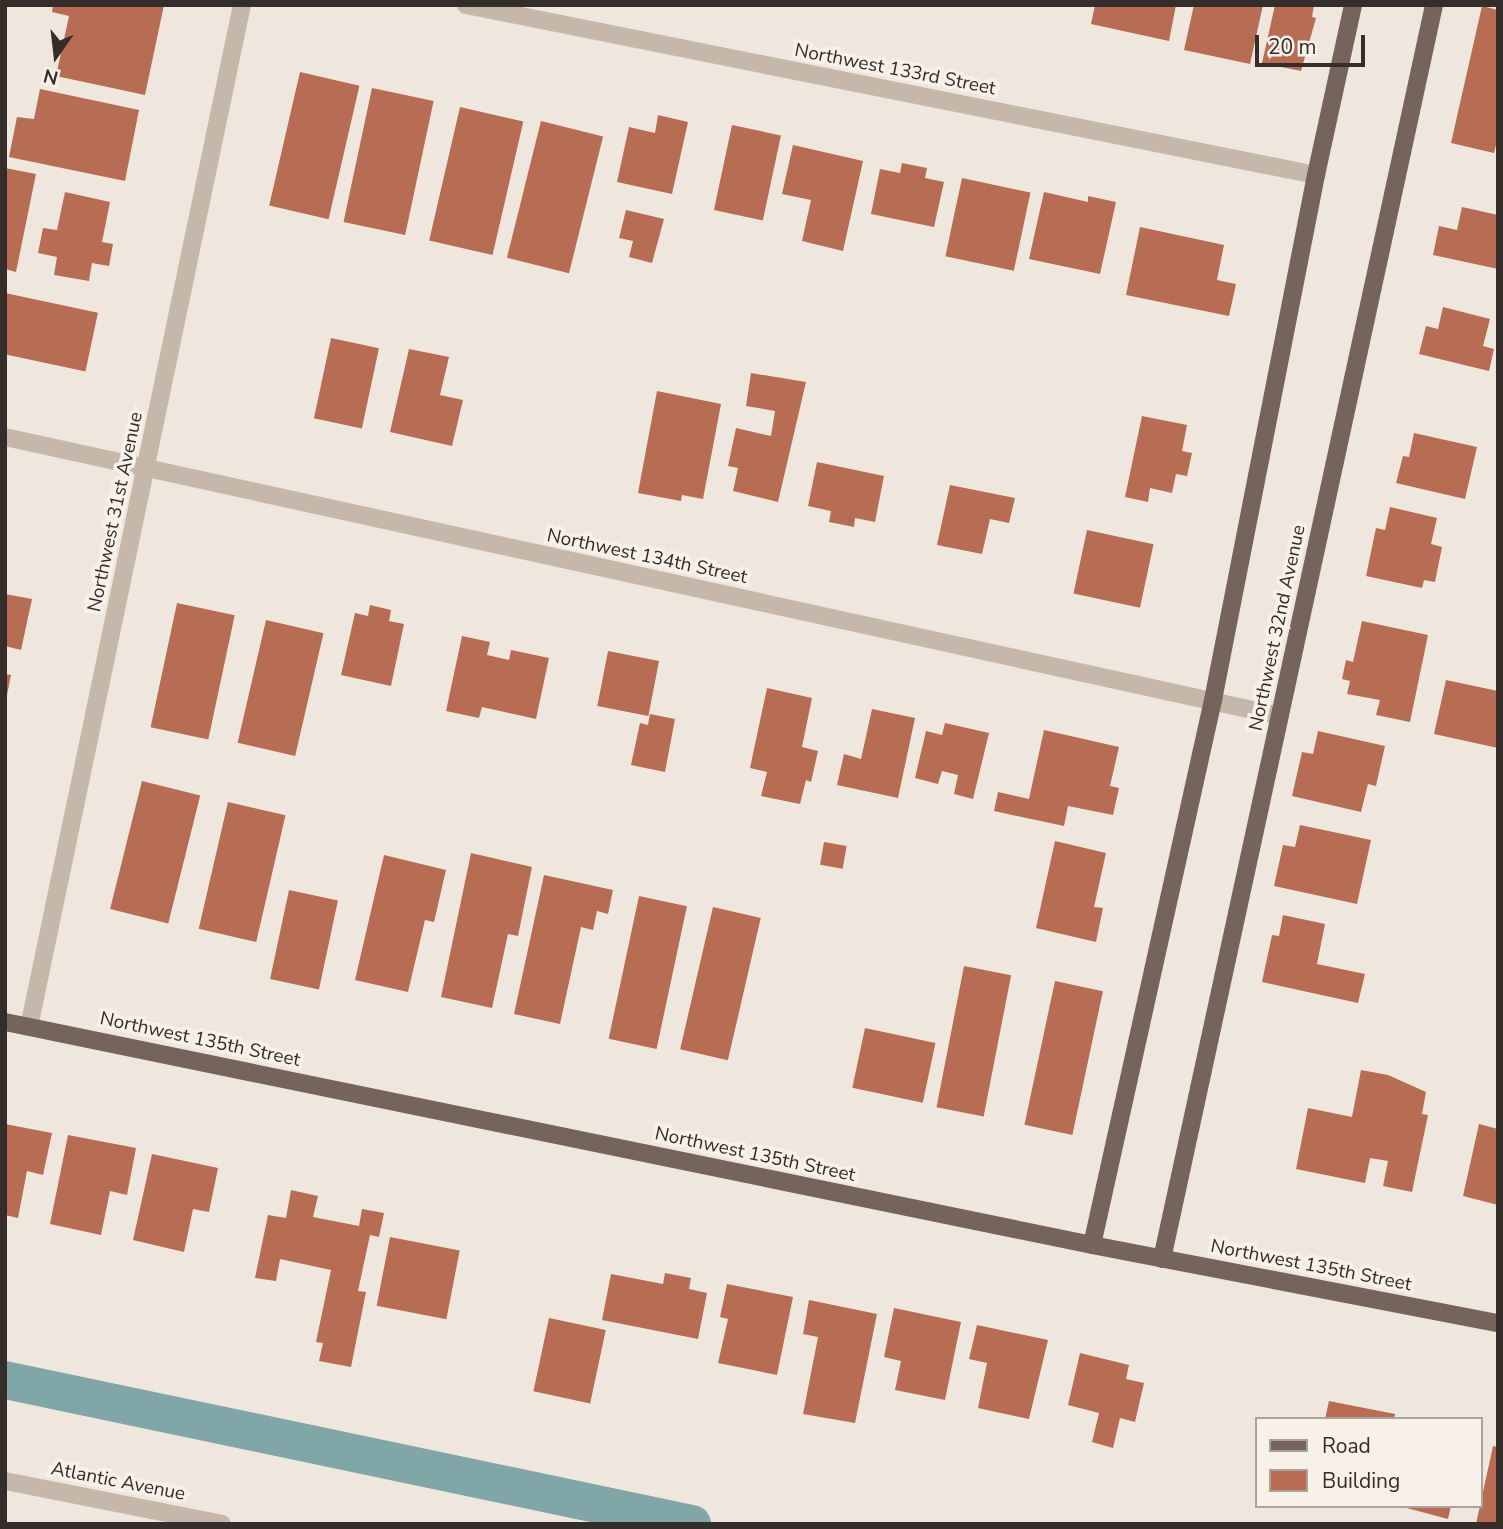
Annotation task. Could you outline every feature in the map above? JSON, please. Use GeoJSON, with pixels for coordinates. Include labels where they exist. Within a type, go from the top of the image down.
{"type":"FeatureCollection","features":[{"type":"Feature","properties":{"kind":"main road"},"geometry":{"type":"LineString","coordinates":[[1092,1245],[1213,701],[1316,175],[1353,5]]}},
{"type":"Feature","properties":{"kind":"main road","name":"Northwest 32nd Avenue"},"geometry":{"type":"LineString","coordinates":[[1162,1259],[1434,5]]}},
{"type":"Feature","properties":{"kind":"main road","name":"Northwest 135th Street"},"geometry":{"type":"LineString","coordinates":[[5,1022],[1092,1245],[1498,1323]]}},
{"type":"Feature","properties":{"kind":"street","name":"Northwest 31st Avenue"},"geometry":{"type":"LineString","coordinates":[[29,1027],[242,5]]}},
{"type":"Feature","properties":{"kind":"street","name":"Northwest 133rd Street"},"geometry":{"type":"LineString","coordinates":[[466,5],[1316,175]]}},
{"type":"Feature","properties":{"kind":"street","name":"Northwest 134th Street"},"geometry":{"type":"LineString","coordinates":[[5,437],[1280,716]]}},
{"type":"Feature","properties":{"kind":"street","name":"Atlantic Avenue"},"geometry":{"type":"LineString","coordinates":[[5,1481],[222,1524]]}},
{"type":"Feature","properties":{"kind":"building"},"geometry":{"type":"Polygon","coordinates":[[[53,5],[164,5],[145,95],[56,76],[69,16],[52,12],[53,5]]]}},
{"type":"Feature","properties":{"kind":"building"},"geometry":{"type":"Polygon","coordinates":[[[1095,5],[1176,5],[1169,41],[1091,24],[1095,5]]]}},
{"type":"Feature","properties":{"kind":"building"},"geometry":{"type":"Polygon","coordinates":[[[1194,5],[1263,5],[1250,64],[1184,50],[1194,5]]]}},
{"type":"Feature","properties":{"kind":"building"},"geometry":{"type":"Polygon","coordinates":[[[1275,5],[1314,5],[1312,17],[1316,18],[1301,71],[1262,63],[1275,5]]]}},
{"type":"Feature","properties":{"kind":"building"},"geometry":{"type":"Polygon","coordinates":[[[1482,6],[1498,10],[1498,137],[1494,153],[1451,143],[1482,6]]]}},
{"type":"Feature","properties":{"kind":"building"},"geometry":{"type":"Polygon","coordinates":[[[300,72],[359,86],[329,219],[269,205],[300,72]]]}},
{"type":"Feature","properties":{"kind":"building"},"geometry":{"type":"Polygon","coordinates":[[[372,88],[434,101],[405,235],[344,222],[372,88]]]}},
{"type":"Feature","properties":{"kind":"building"},"geometry":{"type":"Polygon","coordinates":[[[40,89],[139,110],[125,181],[9,157],[17,117],[34,119],[40,89]]]}},
{"type":"Feature","properties":{"kind":"building"},"geometry":{"type":"Polygon","coordinates":[[[460,107],[523,122],[493,255],[429,240],[460,107]]]}},
{"type":"Feature","properties":{"kind":"building"},"geometry":{"type":"Polygon","coordinates":[[[658,115],[688,122],[672,194],[617,182],[629,127],[655,133],[658,115]]]}},
{"type":"Feature","properties":{"kind":"building"},"geometry":{"type":"Polygon","coordinates":[[[541,121],[603,136],[569,273],[507,258],[541,121]]]}},
{"type":"Feature","properties":{"kind":"building"},"geometry":{"type":"Polygon","coordinates":[[[732,125],[781,135],[763,220],[714,210],[732,125]]]}},
{"type":"Feature","properties":{"kind":"building"},"geometry":{"type":"Polygon","coordinates":[[[793,145],[863,161],[843,251],[802,241],[811,200],[782,194],[793,145]]]}},
{"type":"Feature","properties":{"kind":"building"},"geometry":{"type":"Polygon","coordinates":[[[902,163],[927,168],[925,178],[944,182],[934,227],[871,214],[880,169],[900,173],[902,163]]]}},
{"type":"Feature","properties":{"kind":"building"},"geometry":{"type":"Polygon","coordinates":[[[5,168],[36,174],[16,272],[5,269],[5,168]]]}},
{"type":"Feature","properties":{"kind":"building"},"geometry":{"type":"Polygon","coordinates":[[[962,178],[1030,193],[1014,271],[945,256],[962,178]]]}},
{"type":"Feature","properties":{"kind":"building"},"geometry":{"type":"Polygon","coordinates":[[[65,192],[110,202],[102,242],[113,244],[109,266],[92,263],[89,281],[54,275],[57,257],[38,253],[43,228],[57,230],[65,192]]]}},
{"type":"Feature","properties":{"kind":"building"},"geometry":{"type":"Polygon","coordinates":[[[1044,192],[1088,202],[1088,196],[1116,202],[1100,274],[1029,259],[1044,192]]]}},
{"type":"Feature","properties":{"kind":"building"},"geometry":{"type":"Polygon","coordinates":[[[1462,207],[1498,215],[1498,269],[1433,255],[1439,226],[1457,230],[1462,207]]]}},
{"type":"Feature","properties":{"kind":"building"},"geometry":{"type":"Polygon","coordinates":[[[626,210],[664,219],[652,263],[629,257],[633,241],[619,238],[626,210]]]}},
{"type":"Feature","properties":{"kind":"building"},"geometry":{"type":"Polygon","coordinates":[[[1140,227],[1224,245],[1217,280],[1236,284],[1229,316],[1126,295],[1140,227]]]}},
{"type":"Feature","properties":{"kind":"building"},"geometry":{"type":"Polygon","coordinates":[[[5,293],[98,313],[85,371],[5,354],[5,293]]]}},
{"type":"Feature","properties":{"kind":"building"},"geometry":{"type":"Polygon","coordinates":[[[1443,307],[1490,319],[1483,346],[1494,349],[1489,371],[1419,354],[1426,326],[1438,329],[1443,307]]]}},
{"type":"Feature","properties":{"kind":"building"},"geometry":{"type":"Polygon","coordinates":[[[331,338],[379,348],[362,428],[314,418],[331,338]]]}},
{"type":"Feature","properties":{"kind":"building"},"geometry":{"type":"Polygon","coordinates":[[[409,349],[449,357],[440,395],[463,400],[452,446],[390,432],[409,349]]]}},
{"type":"Feature","properties":{"kind":"building"},"geometry":{"type":"Polygon","coordinates":[[[751,373],[806,382],[778,502],[733,491],[738,468],[728,466],[736,428],[771,436],[775,411],[746,406],[751,373]]]}},
{"type":"Feature","properties":{"kind":"building"},"geometry":{"type":"Polygon","coordinates":[[[657,391],[721,404],[703,499],[682,495],[681,501],[638,493],[657,391]]]}},
{"type":"Feature","properties":{"kind":"building"},"geometry":{"type":"Polygon","coordinates":[[[1142,416],[1187,425],[1182,451],[1192,453],[1187,476],[1176,474],[1172,493],[1150,488],[1148,502],[1125,497],[1142,416]]]}},
{"type":"Feature","properties":{"kind":"building"},"geometry":{"type":"Polygon","coordinates":[[[1414,433],[1477,447],[1465,499],[1396,483],[1403,456],[1409,457],[1414,433]]]}},
{"type":"Feature","properties":{"kind":"building"},"geometry":{"type":"Polygon","coordinates":[[[817,462],[884,476],[875,522],[855,518],[854,527],[829,522],[831,511],[808,506],[817,462]]]}},
{"type":"Feature","properties":{"kind":"building"},"geometry":{"type":"Polygon","coordinates":[[[950,485],[1015,498],[1009,523],[990,519],[982,554],[937,545],[950,485]]]}},
{"type":"Feature","properties":{"kind":"building"},"geometry":{"type":"Polygon","coordinates":[[[1390,507],[1437,518],[1431,544],[1442,547],[1435,582],[1424,580],[1422,588],[1366,576],[1376,528],[1385,530],[1390,507]]]}},
{"type":"Feature","properties":{"kind":"building"},"geometry":{"type":"Polygon","coordinates":[[[1087,530],[1154,544],[1140,608],[1073,594],[1087,530]]]}},
{"type":"Feature","properties":{"kind":"building"},"geometry":{"type":"Polygon","coordinates":[[[5,594],[32,599],[21,650],[5,646],[5,594]]]}},
{"type":"Feature","properties":{"kind":"building"},"geometry":{"type":"Polygon","coordinates":[[[177,603],[235,615],[208,739],[151,727],[177,603]]]}},
{"type":"Feature","properties":{"kind":"building"},"geometry":{"type":"Polygon","coordinates":[[[370,605],[391,610],[389,621],[404,624],[391,686],[341,675],[355,613],[368,616],[370,605]]]}},
{"type":"Feature","properties":{"kind":"building"},"geometry":{"type":"Polygon","coordinates":[[[266,620],[323,633],[295,756],[238,743],[266,620]]]}},
{"type":"Feature","properties":{"kind":"building"},"geometry":{"type":"Polygon","coordinates":[[[1362,621],[1428,635],[1410,722],[1376,715],[1380,700],[1347,694],[1350,681],[1342,679],[1346,660],[1353,662],[1362,621]]]}},
{"type":"Feature","properties":{"kind":"building"},"geometry":{"type":"Polygon","coordinates":[[[462,636],[490,642],[487,655],[509,660],[511,650],[549,658],[536,719],[482,707],[479,718],[446,711],[462,636]]]}},
{"type":"Feature","properties":{"kind":"building"},"geometry":{"type":"Polygon","coordinates":[[[608,651],[659,661],[648,716],[597,706],[608,651]]]}},
{"type":"Feature","properties":{"kind":"building"},"geometry":{"type":"Polygon","coordinates":[[[5,674],[11,675],[6,700],[5,700],[5,674]]]}},
{"type":"Feature","properties":{"kind":"building"},"geometry":{"type":"Polygon","coordinates":[[[1446,680],[1498,691],[1498,748],[1434,734],[1446,680]]]}},
{"type":"Feature","properties":{"kind":"building"},"geometry":{"type":"Polygon","coordinates":[[[767,688],[812,698],[802,747],[818,751],[811,782],[806,780],[800,804],[761,796],[767,772],[750,768],[767,688]]]}},
{"type":"Feature","properties":{"kind":"building"},"geometry":{"type":"Polygon","coordinates":[[[872,709],[915,718],[898,798],[837,785],[844,754],[861,759],[872,709]]]}},
{"type":"Feature","properties":{"kind":"building"},"geometry":{"type":"Polygon","coordinates":[[[650,714],[675,719],[665,772],[631,765],[640,723],[648,725],[650,714]]]}},
{"type":"Feature","properties":{"kind":"building"},"geometry":{"type":"Polygon","coordinates":[[[945,723],[989,733],[973,799],[954,794],[958,775],[942,771],[938,784],[915,778],[926,731],[942,735],[945,723]]]}},
{"type":"Feature","properties":{"kind":"building"},"geometry":{"type":"Polygon","coordinates":[[[1044,730],[1119,747],[1110,786],[1119,788],[1113,815],[1068,806],[1064,826],[994,811],[998,792],[1029,799],[1044,730]]]}},
{"type":"Feature","properties":{"kind":"building"},"geometry":{"type":"Polygon","coordinates":[[[1318,731],[1385,746],[1376,786],[1368,784],[1361,812],[1292,796],[1302,752],[1313,754],[1318,731]]]}},
{"type":"Feature","properties":{"kind":"building"},"geometry":{"type":"Polygon","coordinates":[[[142,781],[200,796],[168,924],[110,909],[142,781]]]}},
{"type":"Feature","properties":{"kind":"building"},"geometry":{"type":"Polygon","coordinates":[[[228,802],[285,815],[256,942],[199,929],[228,802]]]}},
{"type":"Feature","properties":{"kind":"building"},"geometry":{"type":"Polygon","coordinates":[[[1300,825],[1371,840],[1357,904],[1274,886],[1283,845],[1295,847],[1300,825]]]}},
{"type":"Feature","properties":{"kind":"building"},"geometry":{"type":"Polygon","coordinates":[[[1055,841],[1106,853],[1094,907],[1103,908],[1096,942],[1036,928],[1055,841]]]}},
{"type":"Feature","properties":{"kind":"building"},"geometry":{"type":"Polygon","coordinates":[[[824,842],[847,846],[843,869],[820,865],[824,842]]]}},
{"type":"Feature","properties":{"kind":"building"},"geometry":{"type":"Polygon","coordinates":[[[471,853],[532,867],[518,936],[508,934],[492,1008],[441,997],[471,853]]]}},
{"type":"Feature","properties":{"kind":"building"},"geometry":{"type":"Polygon","coordinates":[[[384,855],[446,870],[434,922],[425,920],[408,992],[355,980],[384,855]]]}},
{"type":"Feature","properties":{"kind":"building"},"geometry":{"type":"Polygon","coordinates":[[[544,875],[613,890],[608,914],[597,911],[593,930],[581,927],[560,1024],[514,1014],[544,875]]]}},
{"type":"Feature","properties":{"kind":"building"},"geometry":{"type":"Polygon","coordinates":[[[289,890],[338,900],[319,989],[270,979],[289,890]]]}},
{"type":"Feature","properties":{"kind":"building"},"geometry":{"type":"Polygon","coordinates":[[[639,896],[687,906],[657,1049],[609,1039],[639,896]]]}},
{"type":"Feature","properties":{"kind":"building"},"geometry":{"type":"Polygon","coordinates":[[[713,907],[761,918],[728,1060],[680,1049],[713,907]]]}},
{"type":"Feature","properties":{"kind":"building"},"geometry":{"type":"Polygon","coordinates":[[[1283,915],[1325,924],[1317,964],[1365,974],[1358,1003],[1262,982],[1272,935],[1279,936],[1283,915]]]}},
{"type":"Feature","properties":{"kind":"building"},"geometry":{"type":"Polygon","coordinates":[[[964,966],[1011,975],[984,1117],[937,1107],[964,966]]]}},
{"type":"Feature","properties":{"kind":"building"},"geometry":{"type":"Polygon","coordinates":[[[1055,981],[1103,991],[1072,1135],[1024,1125],[1055,981]]]}},
{"type":"Feature","properties":{"kind":"building"},"geometry":{"type":"Polygon","coordinates":[[[865,1028],[935,1043],[923,1103],[852,1088],[865,1028]]]}},
{"type":"Feature","properties":{"kind":"building"},"geometry":{"type":"Polygon","coordinates":[[[1361,1070],[1388,1075],[1426,1092],[1422,1114],[1428,1115],[1412,1192],[1383,1186],[1388,1161],[1370,1158],[1365,1183],[1296,1169],[1308,1108],[1352,1117],[1361,1070]]]}},
{"type":"Feature","properties":{"kind":"building"},"geometry":{"type":"Polygon","coordinates":[[[5,1124],[52,1133],[43,1175],[27,1171],[18,1218],[5,1215],[5,1124]]]}},
{"type":"Feature","properties":{"kind":"building"},"geometry":{"type":"Polygon","coordinates":[[[1479,1124],[1498,1129],[1498,1205],[1463,1196],[1479,1124]]]}},
{"type":"Feature","properties":{"kind":"building"},"geometry":{"type":"Polygon","coordinates":[[[68,1135],[136,1148],[127,1195],[110,1191],[101,1235],[50,1224],[68,1135]]]}},
{"type":"Feature","properties":{"kind":"building"},"geometry":{"type":"Polygon","coordinates":[[[152,1154],[218,1168],[209,1212],[193,1209],[184,1252],[133,1240],[152,1154]]]}},
{"type":"Feature","properties":{"kind":"building"},"geometry":{"type":"Polygon","coordinates":[[[291,1190],[318,1196],[313,1217],[359,1226],[362,1209],[384,1213],[379,1237],[370,1235],[358,1291],[366,1292],[351,1367],[319,1361],[323,1343],[316,1342],[331,1270],[280,1259],[276,1281],[255,1278],[268,1215],[286,1218],[291,1190]]]}},
{"type":"Feature","properties":{"kind":"building"},"geometry":{"type":"Polygon","coordinates":[[[390,1237],[460,1251],[446,1319],[377,1306],[390,1237]]]}},
{"type":"Feature","properties":{"kind":"building"},"geometry":{"type":"Polygon","coordinates":[[[665,1273],[691,1278],[689,1289],[707,1293],[698,1339],[602,1320],[611,1274],[663,1284],[665,1273]]]}},
{"type":"Feature","properties":{"kind":"building"},"geometry":{"type":"Polygon","coordinates":[[[727,1284],[793,1297],[777,1375],[718,1363],[728,1319],[720,1317],[727,1284]]]}},
{"type":"Feature","properties":{"kind":"building"},"geometry":{"type":"Polygon","coordinates":[[[809,1300],[877,1314],[855,1423],[803,1414],[818,1337],[803,1334],[809,1300]]]}},
{"type":"Feature","properties":{"kind":"building"},"geometry":{"type":"Polygon","coordinates":[[[894,1308],[961,1322],[945,1400],[895,1390],[901,1361],[884,1357],[894,1308]]]}},
{"type":"Feature","properties":{"kind":"building"},"geometry":{"type":"Polygon","coordinates":[[[549,1318],[606,1330],[590,1403],[533,1391],[549,1318]]]}},
{"type":"Feature","properties":{"kind":"building"},"geometry":{"type":"Polygon","coordinates":[[[977,1325],[1048,1340],[1029,1419],[978,1408],[987,1363],[969,1359],[977,1325]]]}},
{"type":"Feature","properties":{"kind":"building"},"geometry":{"type":"Polygon","coordinates":[[[1080,1353],[1129,1365],[1126,1379],[1144,1383],[1135,1422],[1120,1418],[1113,1448],[1092,1442],[1099,1413],[1068,1405],[1080,1353]]]}},
{"type":"Feature","properties":{"kind":"building"},"geometry":{"type":"Polygon","coordinates":[[[1329,1401],[1395,1414],[1394,1417],[1325,1417],[1329,1401]]]}},
{"type":"Feature","properties":{"kind":"building"},"geometry":{"type":"Polygon","coordinates":[[[1493,1446],[1498,1447],[1498,1524],[1476,1524],[1479,1508],[1482,1508],[1493,1446]]]}},
{"type":"Feature","properties":{"kind":"building"},"geometry":{"type":"Polygon","coordinates":[[[1407,1508],[1451,1508],[1448,1519],[1407,1508]]]}},
{"type":"Feature","properties":{"kind":"waterway"},"geometry":{"type":"LineString","coordinates":[[5,1380],[692,1524]]}}]}
